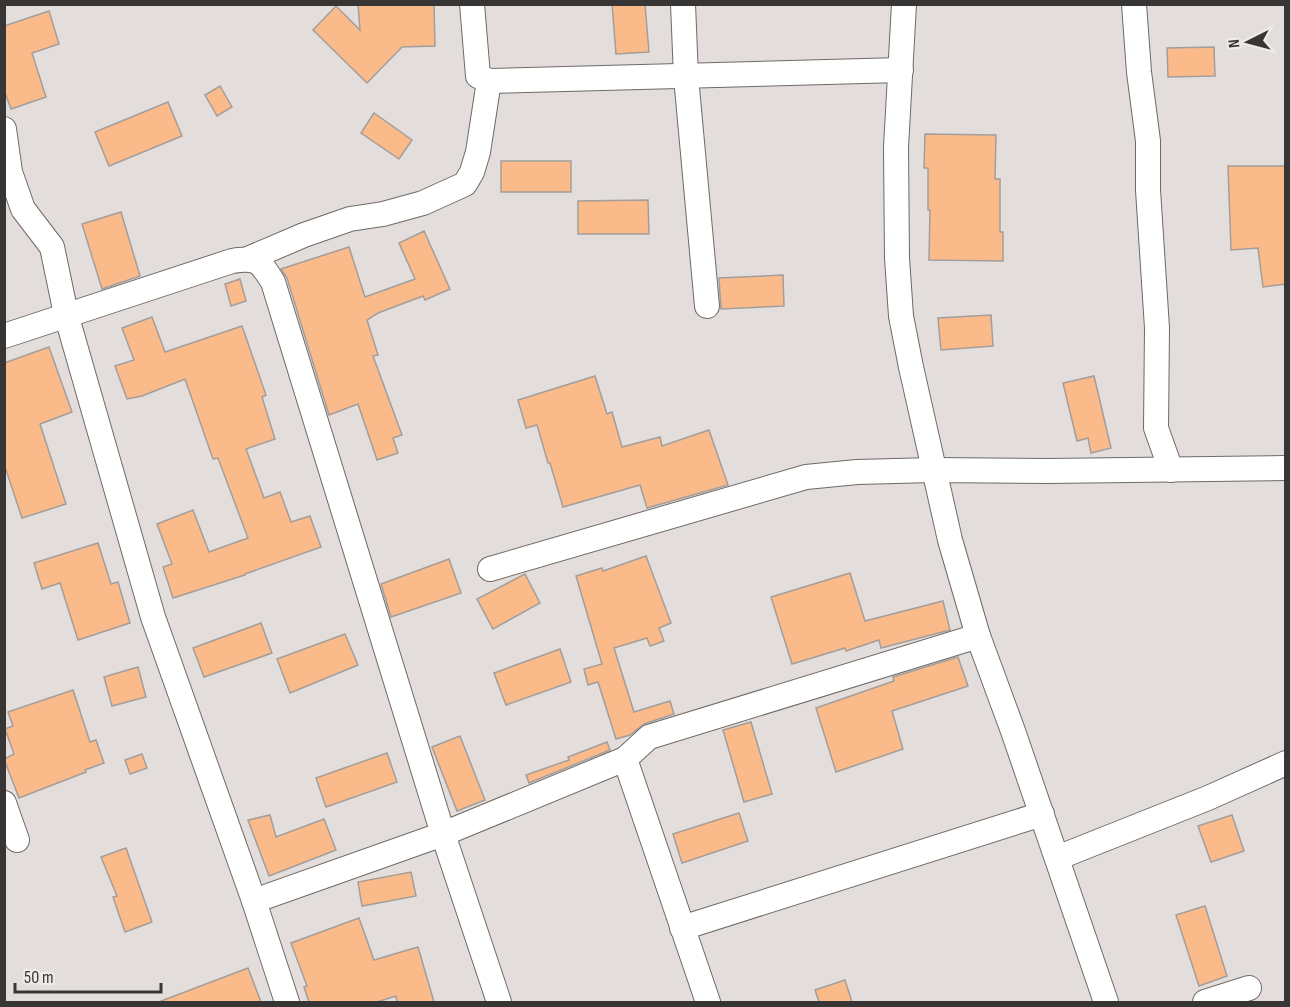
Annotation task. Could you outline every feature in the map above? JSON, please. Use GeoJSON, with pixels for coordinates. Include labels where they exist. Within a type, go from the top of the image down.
{"type":"FeatureCollection","features":[{"type":"Feature","properties":{"kind":"street"},"geometry":{"type":"LineString","coordinates":[[472,4],[478,76],[489,81],[901,70]]}},
{"type":"Feature","properties":{"kind":"street"},"geometry":{"type":"LineString","coordinates":[[683,4],[686,77],[707,306]]}},
{"type":"Feature","properties":{"kind":"street"},"geometry":{"type":"LineString","coordinates":[[904,4],[896,147],[897,258],[901,316],[933,470],[978,636],[1106,1002]]}},
{"type":"Feature","properties":{"kind":"street"},"geometry":{"type":"LineString","coordinates":[[1134,4],[1139,72],[1148,141],[1148,189],[1157,328],[1156,428],[1171,470]]}},
{"type":"Feature","properties":{"kind":"street"},"geometry":{"type":"LineString","coordinates":[[4,336],[232,261],[250,258],[304,235],[350,219],[382,214],[423,203],[465,184],[472,172],[478,152],[489,81]]}},
{"type":"Feature","properties":{"kind":"street"},"geometry":{"type":"LineString","coordinates":[[4,129],[10,172],[24,209],[52,247],[66,314],[153,617],[254,901],[287,1002]]}},
{"type":"Feature","properties":{"kind":"street"},"geometry":{"type":"LineString","coordinates":[[250,258],[262,265],[273,282],[442,834],[499,1002]]}},
{"type":"Feature","properties":{"kind":"street"},"geometry":{"type":"LineString","coordinates":[[490,569],[806,477],[933,470],[1286,468]]}},
{"type":"Feature","properties":{"kind":"street"},"geometry":{"type":"LineString","coordinates":[[254,901],[442,834],[625,759],[649,736],[978,636]]}},
{"type":"Feature","properties":{"kind":"street"},"geometry":{"type":"LineString","coordinates":[[625,759],[708,1002]]}},
{"type":"Feature","properties":{"kind":"street"},"geometry":{"type":"LineString","coordinates":[[1057,858],[1208,798],[1286,763]]}},
{"type":"Feature","properties":{"kind":"street"},"geometry":{"type":"LineString","coordinates":[[4,803],[17,840]]}},
{"type":"Feature","properties":{"kind":"street"},"geometry":{"type":"LineString","coordinates":[[682,928],[1042,814]]}},
{"type":"Feature","properties":{"kind":"street"},"geometry":{"type":"LineString","coordinates":[[1205,1002],[1249,988]]}},
{"type":"Feature","properties":{"kind":"building"},"geometry":{"type":"Polygon","coordinates":[[[358,4],[434,4],[435,46],[402,47],[367,83],[313,30],[336,6],[360,30],[358,4]]]}},
{"type":"Feature","properties":{"kind":"building"},"geometry":{"type":"Polygon","coordinates":[[[612,4],[645,4],[649,52],[616,54],[612,4]]]}},
{"type":"Feature","properties":{"kind":"building"},"geometry":{"type":"Polygon","coordinates":[[[49,11],[59,44],[32,53],[46,97],[11,109],[4,90],[4,26],[49,11]]]}},
{"type":"Feature","properties":{"kind":"building"},"geometry":{"type":"Polygon","coordinates":[[[1214,47],[1215,76],[1168,77],[1167,48],[1214,47]]]}},
{"type":"Feature","properties":{"kind":"building"},"geometry":{"type":"Polygon","coordinates":[[[220,86],[232,107],[217,116],[205,95],[220,86]]]}},
{"type":"Feature","properties":{"kind":"building"},"geometry":{"type":"Polygon","coordinates":[[[168,102],[182,136],[109,166],[95,132],[168,102]]]}},
{"type":"Feature","properties":{"kind":"building"},"geometry":{"type":"Polygon","coordinates":[[[374,113],[412,140],[399,159],[361,133],[374,113]]]}},
{"type":"Feature","properties":{"kind":"building"},"geometry":{"type":"Polygon","coordinates":[[[925,134],[996,135],[995,179],[1000,179],[1000,232],[1003,232],[1003,261],[929,260],[930,210],[928,210],[928,168],[924,168],[925,134]]]}},
{"type":"Feature","properties":{"kind":"building"},"geometry":{"type":"Polygon","coordinates":[[[501,161],[571,161],[571,192],[501,192],[501,161]]]}},
{"type":"Feature","properties":{"kind":"building"},"geometry":{"type":"Polygon","coordinates":[[[1228,166],[1286,166],[1286,284],[1263,287],[1258,248],[1231,250],[1228,166]]]}},
{"type":"Feature","properties":{"kind":"building"},"geometry":{"type":"Polygon","coordinates":[[[648,200],[649,234],[578,234],[578,201],[648,200]]]}},
{"type":"Feature","properties":{"kind":"building"},"geometry":{"type":"Polygon","coordinates":[[[121,212],[140,276],[102,289],[82,224],[121,212]]]}},
{"type":"Feature","properties":{"kind":"building"},"geometry":{"type":"Polygon","coordinates":[[[424,231],[450,289],[425,300],[423,296],[378,313],[367,320],[378,355],[373,356],[402,435],[393,438],[398,453],[377,460],[358,404],[329,415],[287,278],[281,269],[349,247],[365,297],[415,279],[399,243],[424,231]]]}},
{"type":"Feature","properties":{"kind":"building"},"geometry":{"type":"Polygon","coordinates":[[[783,275],[784,306],[721,309],[719,278],[783,275]]]}},
{"type":"Feature","properties":{"kind":"building"},"geometry":{"type":"Polygon","coordinates":[[[240,279],[246,301],[231,306],[225,284],[240,279]]]}},
{"type":"Feature","properties":{"kind":"building"},"geometry":{"type":"Polygon","coordinates":[[[991,315],[993,346],[941,350],[938,318],[991,315]]]}},
{"type":"Feature","properties":{"kind":"building"},"geometry":{"type":"Polygon","coordinates":[[[152,317],[165,352],[242,326],[266,395],[262,397],[275,439],[246,449],[264,498],[280,492],[291,522],[310,516],[321,547],[173,598],[163,567],[172,564],[157,524],[193,510],[209,552],[248,538],[218,458],[213,459],[185,379],[142,396],[127,399],[115,366],[134,360],[122,328],[152,317]]]}},
{"type":"Feature","properties":{"kind":"building"},"geometry":{"type":"Polygon","coordinates":[[[49,347],[72,412],[40,424],[66,504],[22,518],[4,464],[4,363],[49,347]]]}},
{"type":"Feature","properties":{"kind":"building"},"geometry":{"type":"Polygon","coordinates":[[[595,376],[607,414],[612,412],[622,447],[660,437],[662,446],[709,430],[728,485],[647,508],[640,485],[563,507],[537,425],[526,428],[518,400],[595,376]]]}},
{"type":"Feature","properties":{"kind":"building"},"geometry":{"type":"Polygon","coordinates":[[[1094,376],[1111,448],[1091,453],[1088,438],[1077,441],[1063,383],[1094,376]]]}},
{"type":"Feature","properties":{"kind":"building"},"geometry":{"type":"Polygon","coordinates":[[[98,543],[111,584],[118,582],[130,623],[78,640],[60,583],[42,589],[34,563],[98,543]]]}},
{"type":"Feature","properties":{"kind":"building"},"geometry":{"type":"Polygon","coordinates":[[[646,556],[671,623],[659,628],[664,641],[650,646],[647,638],[614,648],[634,712],[670,701],[674,714],[644,724],[630,735],[616,739],[598,682],[588,685],[584,669],[602,664],[576,576],[602,568],[603,571],[646,556]]]}},
{"type":"Feature","properties":{"kind":"building"},"geometry":{"type":"Polygon","coordinates":[[[449,559],[461,593],[391,617],[381,584],[449,559]]]}},
{"type":"Feature","properties":{"kind":"building"},"geometry":{"type":"Polygon","coordinates":[[[850,573],[865,621],[943,601],[950,630],[881,648],[879,640],[846,651],[845,648],[792,664],[771,597],[850,573]]]}},
{"type":"Feature","properties":{"kind":"building"},"geometry":{"type":"Polygon","coordinates":[[[525,574],[540,603],[493,629],[477,599],[525,574]]]}},
{"type":"Feature","properties":{"kind":"building"},"geometry":{"type":"Polygon","coordinates":[[[261,623],[272,653],[204,677],[193,648],[261,623]]]}},
{"type":"Feature","properties":{"kind":"building"},"geometry":{"type":"Polygon","coordinates":[[[345,634],[358,665],[290,693],[277,659],[345,634]]]}},
{"type":"Feature","properties":{"kind":"building"},"geometry":{"type":"Polygon","coordinates":[[[560,649],[571,682],[506,705],[494,673],[560,649]]]}},
{"type":"Feature","properties":{"kind":"building"},"geometry":{"type":"Polygon","coordinates":[[[958,657],[968,686],[892,711],[903,749],[836,772],[816,708],[894,681],[893,677],[958,657]]]}},
{"type":"Feature","properties":{"kind":"building"},"geometry":{"type":"Polygon","coordinates":[[[138,667],[146,697],[112,706],[104,677],[138,667]]]}},
{"type":"Feature","properties":{"kind":"building"},"geometry":{"type":"Polygon","coordinates":[[[73,690],[90,742],[96,740],[104,763],[19,798],[4,759],[14,754],[5,729],[13,726],[8,712],[73,690]]]}},
{"type":"Feature","properties":{"kind":"building"},"geometry":{"type":"Polygon","coordinates":[[[751,722],[772,794],[744,802],[723,730],[751,722]]]}},
{"type":"Feature","properties":{"kind":"building"},"geometry":{"type":"Polygon","coordinates":[[[460,736],[485,800],[457,811],[432,747],[460,736]]]}},
{"type":"Feature","properties":{"kind":"building"},"geometry":{"type":"Polygon","coordinates":[[[607,742],[610,750],[529,783],[526,775],[569,760],[568,757],[607,742]]]}},
{"type":"Feature","properties":{"kind":"building"},"geometry":{"type":"Polygon","coordinates":[[[387,753],[397,782],[326,807],[316,778],[387,753]]]}},
{"type":"Feature","properties":{"kind":"building"},"geometry":{"type":"Polygon","coordinates":[[[142,754],[147,768],[130,774],[125,760],[142,754]]]}},
{"type":"Feature","properties":{"kind":"building"},"geometry":{"type":"Polygon","coordinates":[[[739,813],[748,841],[682,863],[673,834],[739,813]]]}},
{"type":"Feature","properties":{"kind":"building"},"geometry":{"type":"Polygon","coordinates":[[[270,815],[276,837],[324,819],[336,850],[269,876],[248,820],[270,815]]]}},
{"type":"Feature","properties":{"kind":"building"},"geometry":{"type":"Polygon","coordinates":[[[1232,815],[1244,851],[1211,862],[1198,826],[1232,815]]]}},
{"type":"Feature","properties":{"kind":"building"},"geometry":{"type":"Polygon","coordinates":[[[126,848],[152,922],[125,932],[113,897],[117,896],[101,857],[126,848]]]}},
{"type":"Feature","properties":{"kind":"building"},"geometry":{"type":"Polygon","coordinates":[[[411,872],[416,896],[362,906],[358,882],[411,872]]]}},
{"type":"Feature","properties":{"kind":"building"},"geometry":{"type":"Polygon","coordinates":[[[1205,906],[1227,976],[1199,986],[1176,915],[1205,906]]]}},
{"type":"Feature","properties":{"kind":"building"},"geometry":{"type":"Polygon","coordinates":[[[359,918],[374,960],[418,947],[434,1002],[397,1002],[396,996],[377,1002],[309,1002],[304,987],[307,986],[291,943],[359,918]]]}},
{"type":"Feature","properties":{"kind":"building"},"geometry":{"type":"Polygon","coordinates":[[[248,968],[261,1002],[161,1002],[161,1001],[248,968]]]}},
{"type":"Feature","properties":{"kind":"building"},"geometry":{"type":"Polygon","coordinates":[[[845,980],[852,1002],[819,1002],[815,990],[845,980]]]}}]}
